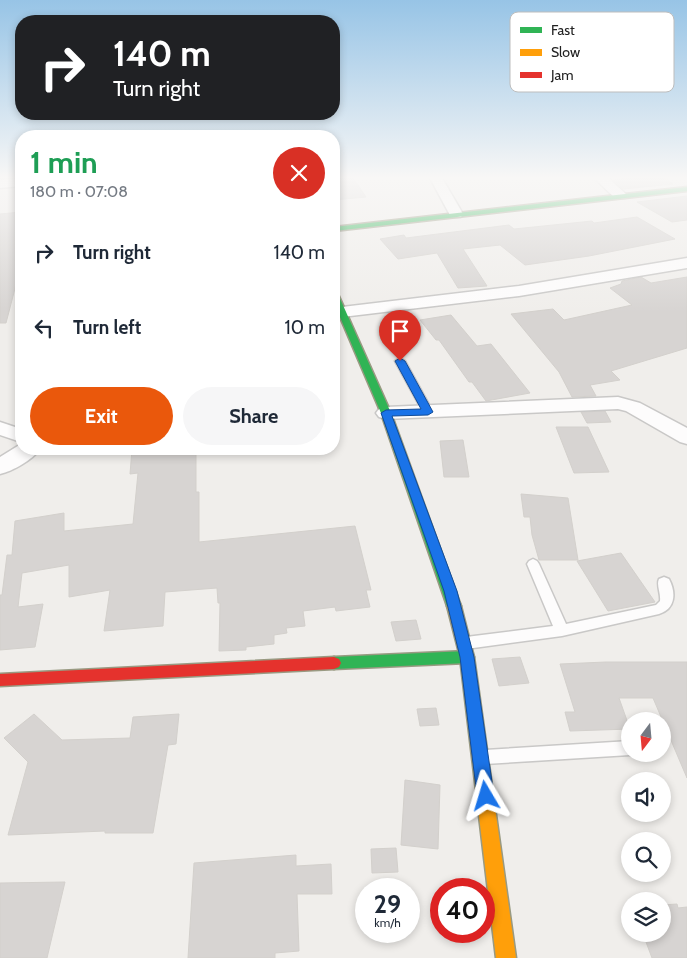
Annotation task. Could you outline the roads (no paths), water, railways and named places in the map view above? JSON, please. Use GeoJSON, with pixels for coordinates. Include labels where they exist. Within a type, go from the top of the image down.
{"type":"FeatureCollection","features":[{"type":"Feature","properties":{"kind":"street"},"geometry":{"type":"LineString","coordinates":[[340,228],[385,223]]}},
{"type":"Feature","properties":{"kind":"street"},"geometry":{"type":"LineString","coordinates":[[342,312],[528,289],[687,263]]}},
{"type":"Feature","properties":{"kind":"street"},"geometry":{"type":"LineString","coordinates":[[340,308],[386,413],[450,591],[465,650],[481,758],[506,958]]}},
{"type":"Feature","properties":{"kind":"street"},"geometry":{"type":"LineString","coordinates":[[386,413],[618,403],[633,407],[687,437]]}},
{"type":"Feature","properties":{"kind":"street"},"geometry":{"type":"LineString","coordinates":[[0,428],[15,434]]}},
{"type":"Feature","properties":{"kind":"street"},"geometry":{"type":"LineString","coordinates":[[0,467],[19,455]]}},
{"type":"Feature","properties":{"kind":"street"},"geometry":{"type":"LineString","coordinates":[[1,682],[465,650]]}},
{"type":"Feature","properties":{"kind":"lane"},"geometry":{"type":"LineString","coordinates":[[400,361],[428,412]]}},
{"type":"Feature","properties":{"kind":"lane"},"geometry":{"type":"LineString","coordinates":[[534,564],[562,630]]}},
{"type":"Feature","properties":{"kind":"lane"},"geometry":{"type":"LineString","coordinates":[[465,650],[659,609],[665,606],[667,602],[664,582]]}},
{"type":"Feature","properties":{"kind":"lane"},"geometry":{"type":"LineString","coordinates":[[481,758],[621,749]]}}]}
